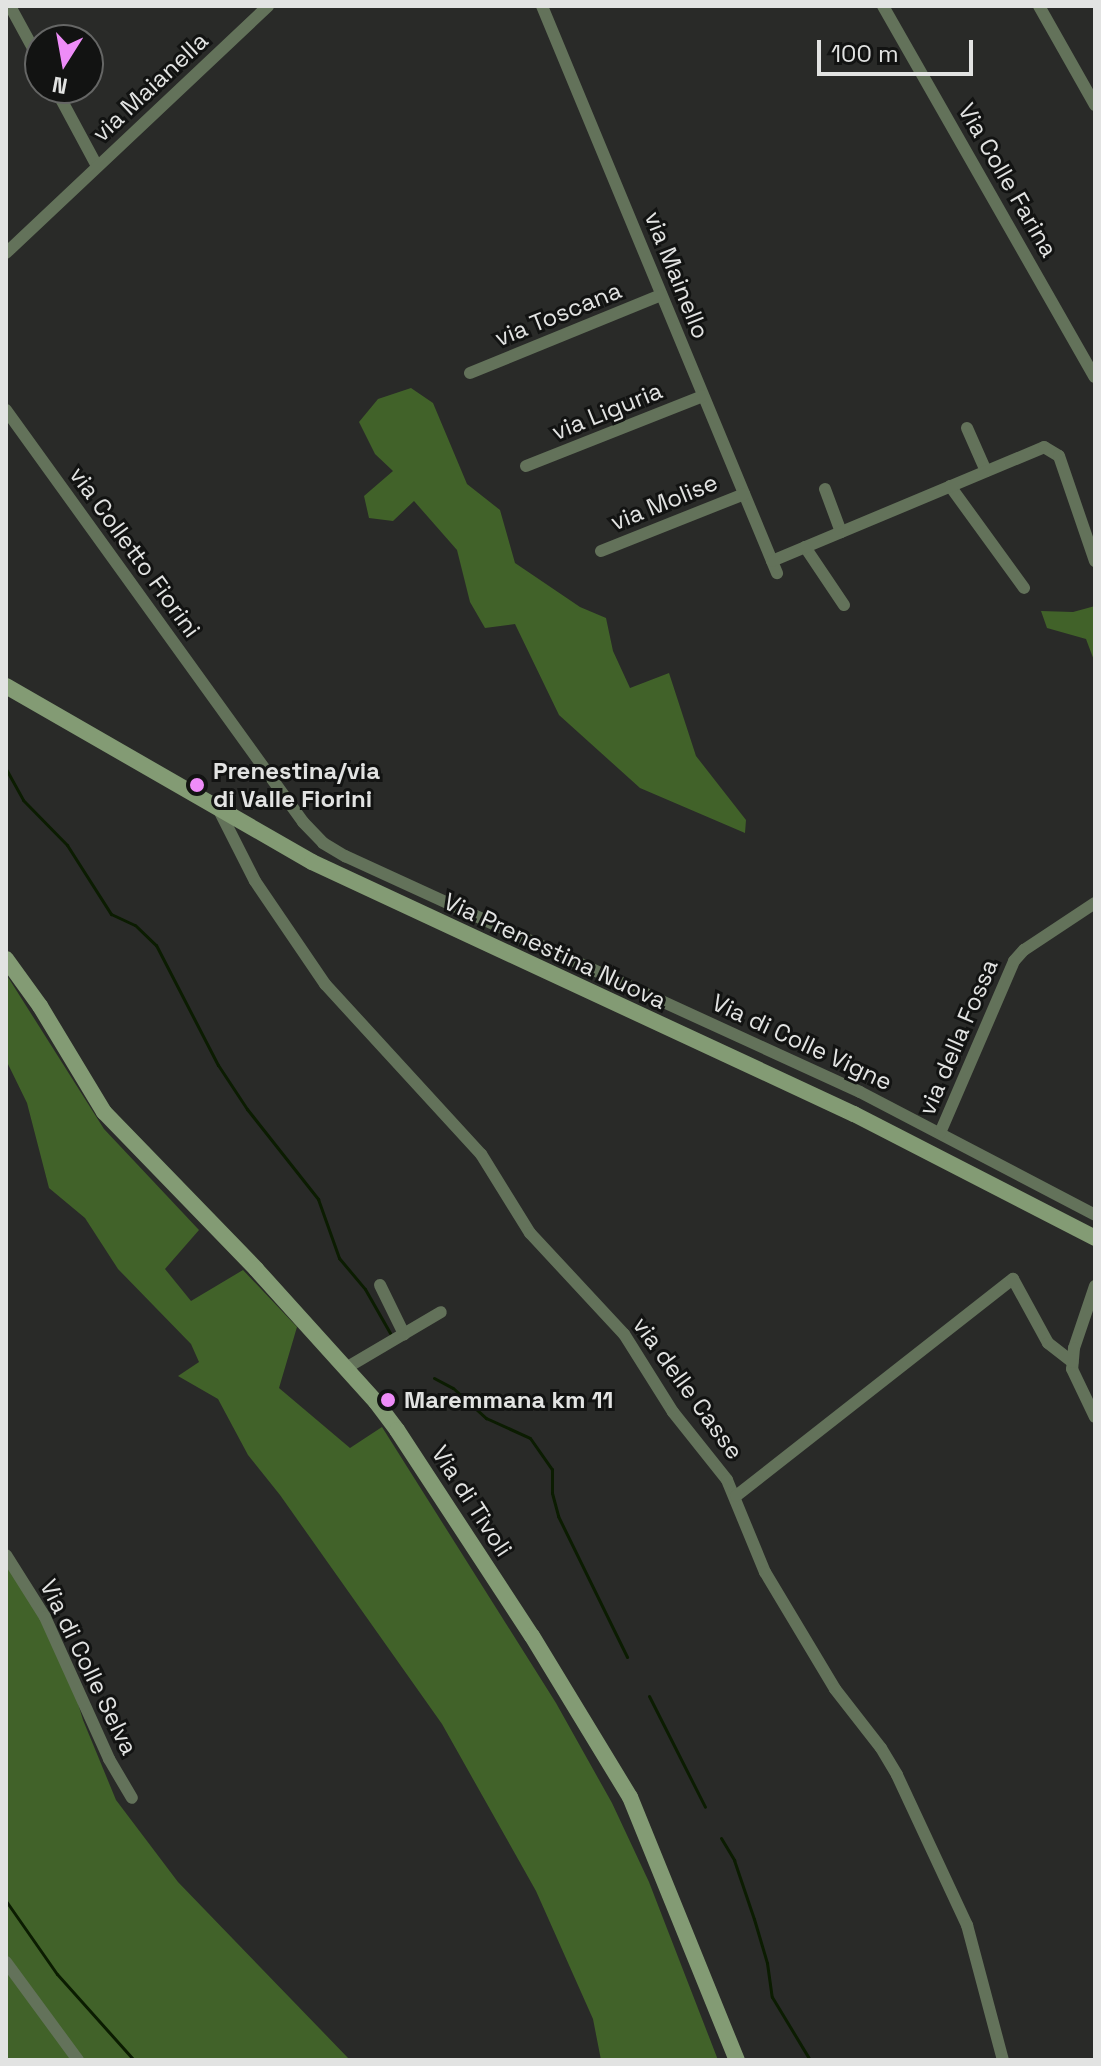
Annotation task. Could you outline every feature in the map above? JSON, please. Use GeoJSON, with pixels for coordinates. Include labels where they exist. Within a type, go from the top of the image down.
{"type":"FeatureCollection","features":[{"type":"Feature","properties":{"kind":"main road","name":"Via Prenestina Nuova"},"geometry":{"type":"LineString","coordinates":[[6,686],[220,812],[312,862],[445,928],[854,1114],[1095,1238]]}},
{"type":"Feature","properties":{"kind":"main road","name":"Via di Tivoli"},"geometry":{"type":"LineString","coordinates":[[6,959],[40,1006],[104,1112],[235,1247],[346,1368],[397,1430],[532,1636],[630,1797],[737,2060]]}},
{"type":"Feature","properties":{"kind":"street"},"geometry":{"type":"LineString","coordinates":[[10,6],[24,32]]}},
{"type":"Feature","properties":{"kind":"street","name":"via Maianella"},"geometry":{"type":"LineString","coordinates":[[6,253],[268,6]]}},
{"type":"Feature","properties":{"kind":"street","name":"via Mainello"},"geometry":{"type":"LineString","coordinates":[[542,6],[774,567],[805,547],[1041,447],[1052,449],[1059,456],[1095,561]]}},
{"type":"Feature","properties":{"kind":"street","name":"Via Colle Farina"},"geometry":{"type":"LineString","coordinates":[[883,6],[1095,377]]}},
{"type":"Feature","properties":{"kind":"street"},"geometry":{"type":"LineString","coordinates":[[1039,6],[1095,105]]}},
{"type":"Feature","properties":{"kind":"street"},"geometry":{"type":"LineString","coordinates":[[64,104],[97,166]]}},
{"type":"Feature","properties":{"kind":"street","name":"via Toscana"},"geometry":{"type":"LineString","coordinates":[[470,373],[661,295]]}},
{"type":"Feature","properties":{"kind":"street","name":"via Liguria"},"geometry":{"type":"LineString","coordinates":[[526,466],[703,396]]}},
{"type":"Feature","properties":{"kind":"street","name":"via Colletto Fiorini"},"geometry":{"type":"LineString","coordinates":[[6,410],[229,719]]}},
{"type":"Feature","properties":{"kind":"street"},"geometry":{"type":"LineString","coordinates":[[967,428],[986,471]]}},
{"type":"Feature","properties":{"kind":"street"},"geometry":{"type":"LineString","coordinates":[[950,486],[1024,588]]}},
{"type":"Feature","properties":{"kind":"street"},"geometry":{"type":"LineString","coordinates":[[825,489],[841,532]]}},
{"type":"Feature","properties":{"kind":"street","name":"via Molise"},"geometry":{"type":"LineString","coordinates":[[601,551],[744,494]]}},
{"type":"Feature","properties":{"kind":"street"},"geometry":{"type":"LineString","coordinates":[[805,547],[844,605]]}},
{"type":"Feature","properties":{"kind":"street","name":"Via di Colle Vigne"},"geometry":{"type":"LineString","coordinates":[[229,719],[303,822],[337,852],[860,1092],[1095,1215]]}},
{"type":"Feature","properties":{"kind":"street","name":"via delle Casse"},"geometry":{"type":"LineString","coordinates":[[220,812],[260,889],[325,984],[485,1159],[524,1225],[626,1337],[673,1412],[736,1496],[765,1572],[830,1682],[881,1748],[897,1775],[970,1934],[1003,2060]]}},
{"type":"Feature","properties":{"kind":"street","name":"via della Fossa"},"geometry":{"type":"LineString","coordinates":[[940,1133],[1014,961],[1024,950],[1095,903]]}},
{"type":"Feature","properties":{"kind":"street"},"geometry":{"type":"LineString","coordinates":[[736,1496],[1013,1279],[1048,1343],[1072,1362]]}},
{"type":"Feature","properties":{"kind":"street"},"geometry":{"type":"LineString","coordinates":[[380,1285],[404,1334]]}},
{"type":"Feature","properties":{"kind":"street"},"geometry":{"type":"LineString","coordinates":[[1095,1286],[1072,1362],[1075,1382],[1095,1417]]}},
{"type":"Feature","properties":{"kind":"street"},"geometry":{"type":"LineString","coordinates":[[346,1368],[441,1312]]}},
{"type":"Feature","properties":{"kind":"street","name":"Via di Colle Selva"},"geometry":{"type":"LineString","coordinates":[[6,1555],[45,1617],[109,1759],[132,1798]]}},
{"type":"Feature","properties":{"kind":"street"},"geometry":{"type":"LineString","coordinates":[[6,1962],[78,2060]]}},
{"type":"Feature","properties":{"kind":"green space"},"geometry":{"type":"Polygon","coordinates":[[[411,388],[433,403],[467,484],[500,510],[515,563],[580,607],[606,618],[613,651],[630,688],[669,673],[696,756],[746,820],[745,833],[640,788],[559,715],[515,624],[485,628],[470,602],[457,550],[414,501],[393,521],[369,518],[364,496],[393,471],[375,454],[359,422],[378,399],[411,388]]]}},
{"type":"Feature","properties":{"kind":"green space"},"geometry":{"type":"Polygon","coordinates":[[[1095,606],[1095,663],[1086,639],[1047,628],[1041,611],[1073,612],[1095,606]]]}},
{"type":"Feature","properties":{"kind":"green space"},"geometry":{"type":"Polygon","coordinates":[[[6,974],[104,1129],[199,1230],[165,1269],[191,1301],[243,1270],[297,1327],[279,1388],[350,1448],[382,1427],[556,1703],[612,1803],[649,1882],[718,2060],[601,2060],[593,2019],[536,1891],[442,1724],[280,1495],[248,1455],[218,1399],[178,1376],[199,1362],[191,1344],[118,1269],[85,1218],[49,1188],[27,1103],[6,1060],[6,974]]]}},
{"type":"Feature","properties":{"kind":"green space"},"geometry":{"type":"Polygon","coordinates":[[[6,1562],[63,1654],[83,1720],[116,1800],[178,1882],[350,2060],[6,2060],[6,1562]]]}},
{"type":"Feature","properties":{"kind":"waterway"},"geometry":{"type":"LineString","coordinates":[[6,769],[23,800],[67,845],[111,914],[135,925],[156,945],[218,1065],[247,1109],[318,1199],[339,1258],[365,1289],[390,1333]]}},
{"type":"Feature","properties":{"kind":"waterway"},"geometry":{"type":"LineString","coordinates":[[434,1378],[453,1388],[486,1418],[530,1438],[552,1469],[552,1493],[558,1516],[627,1657]]}},
{"type":"Feature","properties":{"kind":"waterway"},"geometry":{"type":"LineString","coordinates":[[649,1696],[705,1807]]}},
{"type":"Feature","properties":{"kind":"waterway"},"geometry":{"type":"LineString","coordinates":[[721,1838],[734,1860],[754,1919],[767,1963],[772,1997],[810,2060]]}},
{"type":"Feature","properties":{"kind":"waterway"},"geometry":{"type":"LineString","coordinates":[[6,1901],[57,1974],[134,2060]]}},
{"type":"Feature","properties":{"kind":"place","name":"Prenestina/via di Valle Fiorini"},"geometry":{"type":"Point","coordinates":[197,785]}},
{"type":"Feature","properties":{"kind":"place","name":"Maremmana km 11"},"geometry":{"type":"Point","coordinates":[388,1400]}}]}
